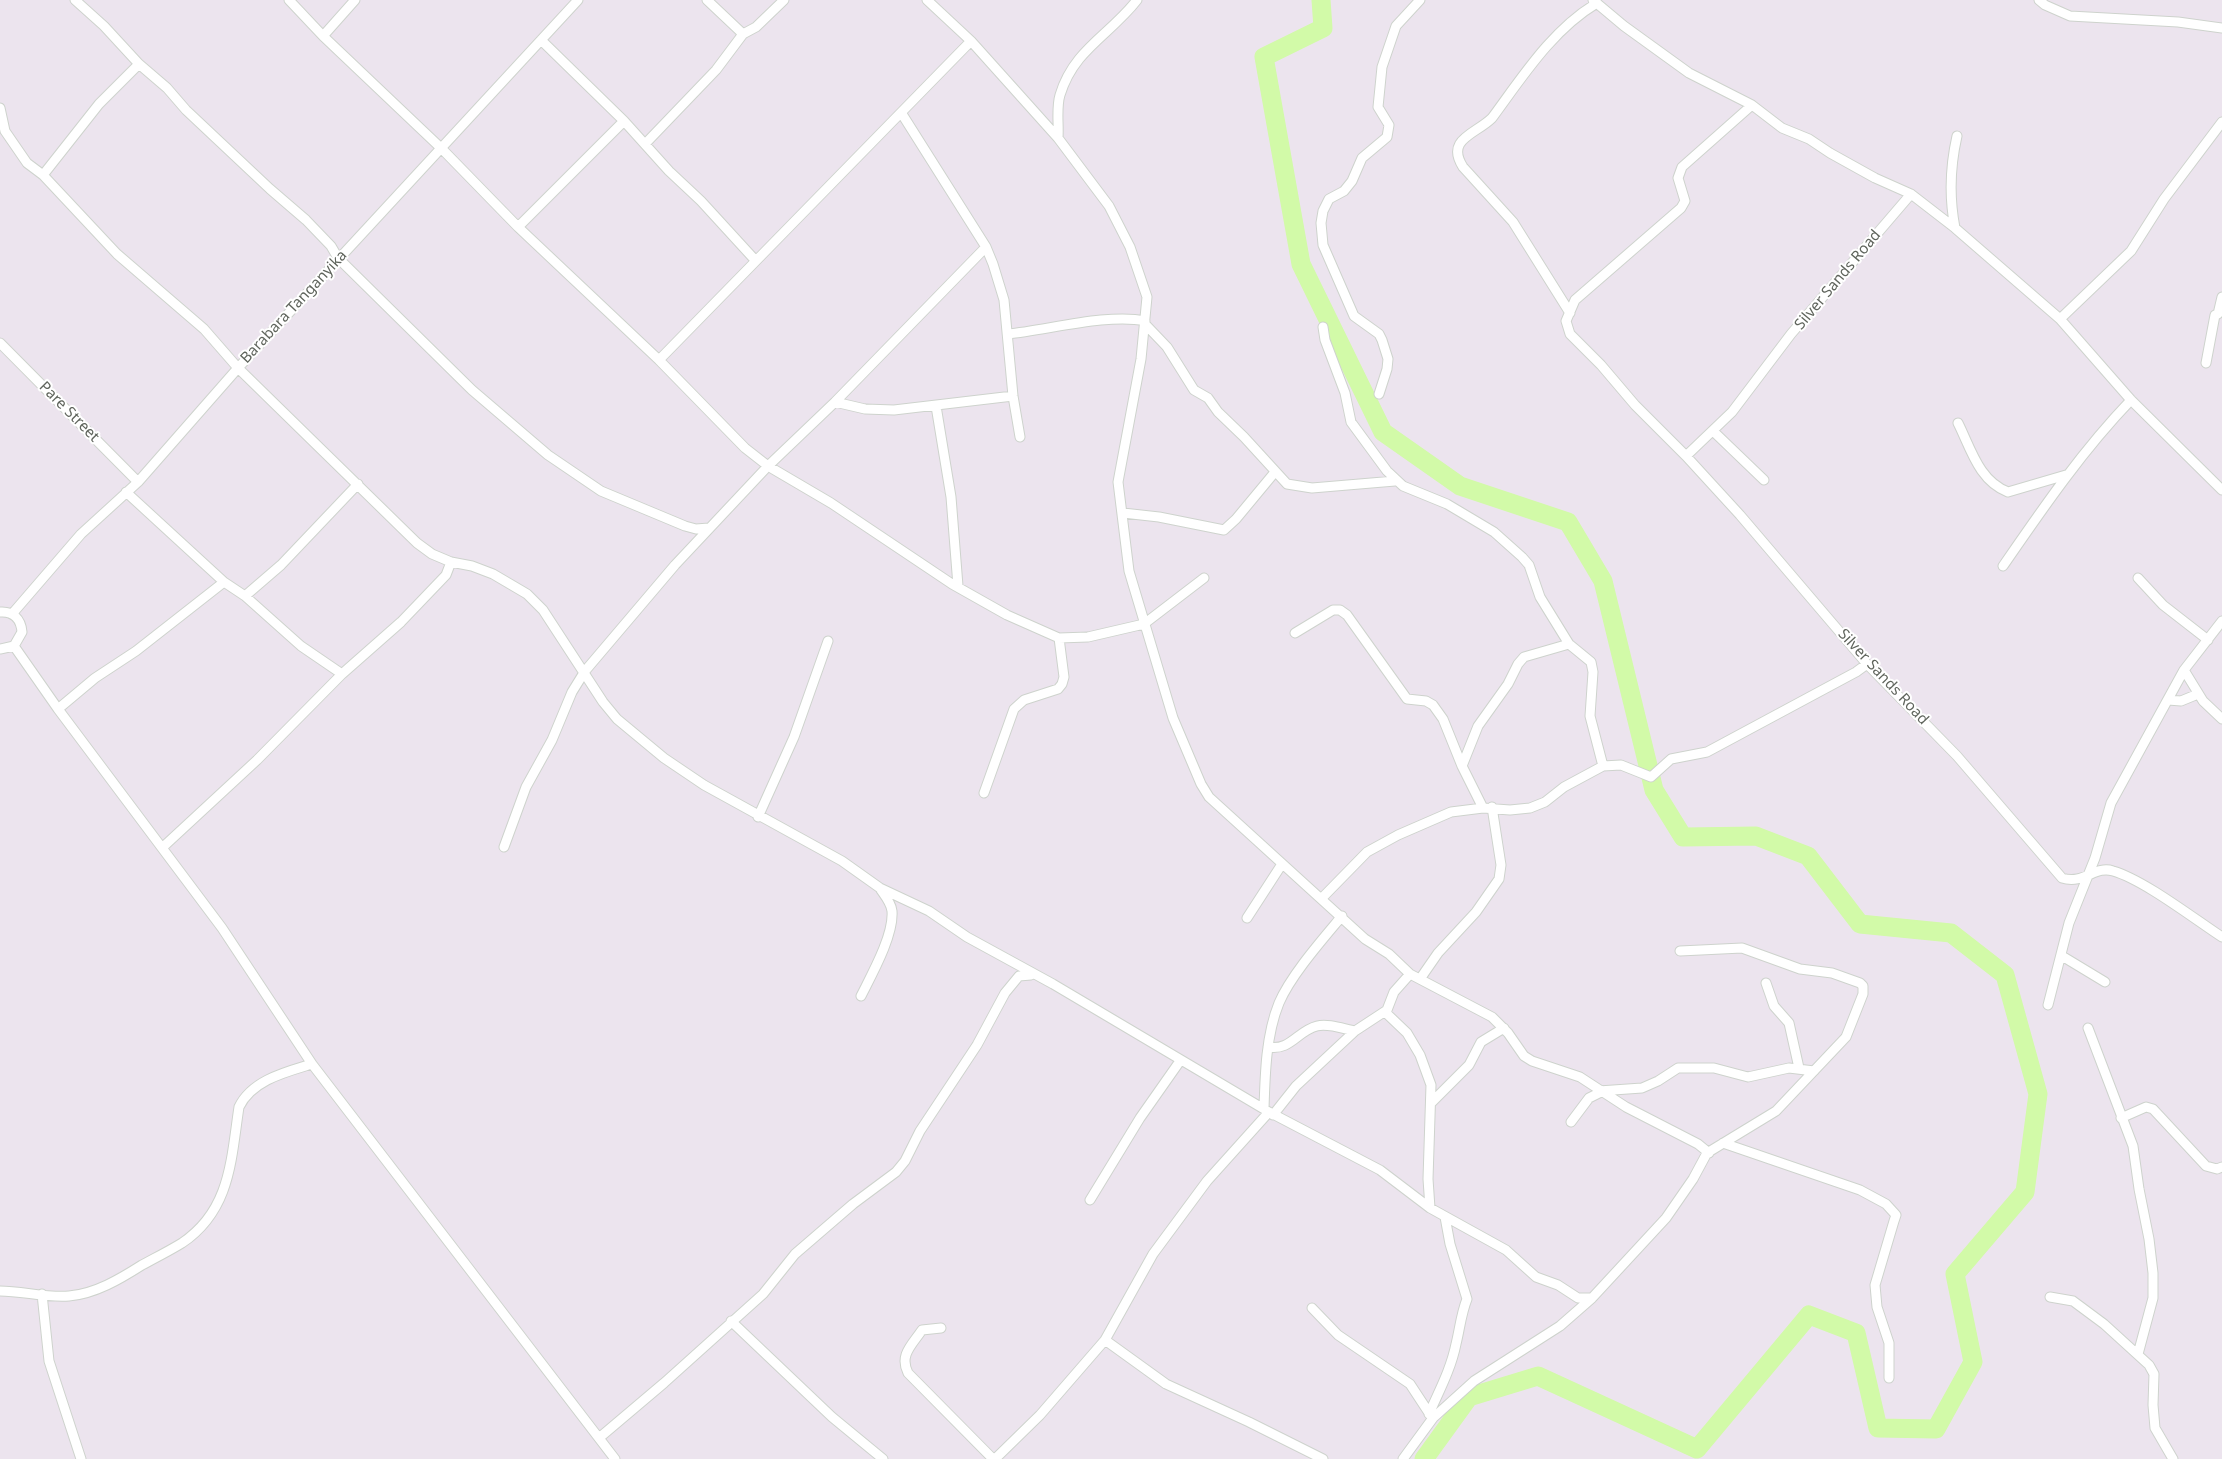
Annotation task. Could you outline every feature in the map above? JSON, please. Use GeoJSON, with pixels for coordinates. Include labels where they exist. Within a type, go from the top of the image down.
{"type":"FeatureCollection","features":[{"type":"Feature","properties":{"kind":"street"},"geometry":{"type":"LineString","coordinates":[[75,0],[104,26],[139,64],[167,88],[186,110],[306,220],[331,246],[338,258],[472,390],[578,478],[601,491],[665,519],[696,529],[709,528]]}},
{"type":"Feature","properties":{"kind":"street"},"geometry":{"type":"LineString","coordinates":[[289,0],[323,36],[442,149],[518,226],[659,360],[717,422],[768,466],[831,503],[958,586],[1007,615],[1059,638],[1088,637],[1144,624],[1204,578]]}},
{"type":"Feature","properties":{"kind":"street"},"geometry":{"type":"LineString","coordinates":[[323,36],[355,0]]}},
{"type":"Feature","properties":{"kind":"street","name":"Barabara Tanganyika"},"geometry":{"type":"LineString","coordinates":[[12,614],[82,534],[138,482],[338,258],[442,149],[578,0]]}},
{"type":"Feature","properties":{"kind":"street"},"geometry":{"type":"LineString","coordinates":[[707,0],[743,34]]}},
{"type":"Feature","properties":{"kind":"street"},"geometry":{"type":"LineString","coordinates":[[645,144],[716,70],[743,34],[756,27],[784,0]]}},
{"type":"Feature","properties":{"kind":"street"},"geometry":{"type":"LineString","coordinates":[[927,0],[970,41],[1058,138],[1109,206],[1130,247],[1147,297],[1145,322],[1118,482],[1129,571],[1173,718],[1201,784],[1224,813],[1282,864],[1293,871],[1365,939],[1389,954],[1410,974],[1483,1012],[1504,1028],[1519,1050],[1532,1061],[1580,1077],[1600,1091],[1698,1144],[1709,1153]]}},
{"type":"Feature","properties":{"kind":"street"},"geometry":{"type":"LineString","coordinates":[[1058,138],[1060,95],[1074,66],[1084,51],[1136,0]]}},
{"type":"Feature","properties":{"kind":"street"},"geometry":{"type":"LineString","coordinates":[[1379,394],[1387,369],[1388,359],[1382,340],[1379,334],[1354,316],[1323,245],[1321,223],[1323,212],[1330,199],[1344,191],[1352,181],[1362,158],[1387,137],[1389,125],[1378,107],[1382,67],[1396,26],[1420,0]]}},
{"type":"Feature","properties":{"kind":"street"},"geometry":{"type":"LineString","coordinates":[[2039,0],[2045,5],[2070,16],[2178,22],[2222,28]]}},
{"type":"Feature","properties":{"kind":"street"},"geometry":{"type":"LineString","coordinates":[[1595,1],[1624,26],[1689,73],[1752,105],[1782,128],[1809,138],[1830,153],[1875,178],[1911,194],[1955,228],[2060,318],[2131,400],[2222,490]]}},
{"type":"Feature","properties":{"kind":"street","name":"Silver Sands Road"},"geometry":{"type":"LineString","coordinates":[[1595,1],[1559,32],[1492,118],[1485,125],[1465,137],[1458,149],[1457,156],[1463,167],[1513,222],[1568,317],[1570,334],[1601,365],[1634,405],[1686,456],[1740,515],[1867,664],[1957,756],[2062,878],[2073,882],[2102,870],[2112,870],[2136,881],[2222,937]]}},
{"type":"Feature","properties":{"kind":"street"},"geometry":{"type":"LineString","coordinates":[[541,40],[624,121],[755,260]]}},
{"type":"Feature","properties":{"kind":"street"},"geometry":{"type":"LineString","coordinates":[[659,360],[755,260],[902,114],[970,41]]}},
{"type":"Feature","properties":{"kind":"street"},"geometry":{"type":"LineString","coordinates":[[43,175],[99,104],[139,64]]}},
{"type":"Feature","properties":{"kind":"street"},"geometry":{"type":"LineString","coordinates":[[1568,317],[1575,300],[1681,208],[1685,201],[1678,178],[1682,168],[1752,105]]}},
{"type":"Feature","properties":{"kind":"street"},"geometry":{"type":"LineString","coordinates":[[0,108],[3,132],[19,154],[43,175],[117,254],[204,329],[238,368],[416,543],[432,554],[451,562],[472,566],[493,574],[527,594],[543,610],[585,671],[603,702],[637,737],[704,785],[758,817],[842,862],[880,888],[928,911],[968,937],[1075,997],[1268,1112],[1380,1170],[1430,1208],[1506,1250],[1536,1276],[1558,1285],[1578,1298],[1592,1298]]}},
{"type":"Feature","properties":{"kind":"street"},"geometry":{"type":"LineString","coordinates":[[902,114],[986,247],[1004,300],[1013,396],[1020,437]]}},
{"type":"Feature","properties":{"kind":"street"},"geometry":{"type":"LineString","coordinates":[[518,226],[624,121]]}},
{"type":"Feature","properties":{"kind":"street"},"geometry":{"type":"LineString","coordinates":[[2060,318],[2131,251],[2164,199],[2222,122]]}},
{"type":"Feature","properties":{"kind":"street"},"geometry":{"type":"LineString","coordinates":[[1955,228],[1950,177],[1956,136]]}},
{"type":"Feature","properties":{"kind":"street","name":"Silver Sands Road"},"geometry":{"type":"LineString","coordinates":[[1686,456],[1732,412],[1791,334],[1845,268],[1911,194]]}},
{"type":"Feature","properties":{"kind":"street"},"geometry":{"type":"LineString","coordinates":[[504,847],[526,787],[552,740],[569,698],[585,671],[709,528],[768,466],[835,402],[986,247]]}},
{"type":"Feature","properties":{"kind":"street"},"geometry":{"type":"LineString","coordinates":[[2206,363],[2215,315],[2218,314],[2222,298]]}},
{"type":"Feature","properties":{"kind":"street"},"geometry":{"type":"LineString","coordinates":[[1008,334],[1104,320],[1132,318],[1145,322],[1167,347],[1194,390],[1208,398],[1218,412],[1287,484],[1301,487],[1395,481]]}},
{"type":"Feature","properties":{"kind":"street"},"geometry":{"type":"LineString","coordinates":[[1323,327],[1325,340],[1345,393],[1351,422],[1395,481],[1464,514],[1494,532],[1522,557],[1528,565],[1540,597],[1569,644],[1591,662],[1593,672],[1590,716],[1603,766]]}},
{"type":"Feature","properties":{"kind":"street","name":"Pare Street"},"geometry":{"type":"LineString","coordinates":[[0,342],[138,482]]}},
{"type":"Feature","properties":{"kind":"street"},"geometry":{"type":"LineString","coordinates":[[835,402],[880,410],[936,406],[1013,396]]}},
{"type":"Feature","properties":{"kind":"street"},"geometry":{"type":"LineString","coordinates":[[2003,566],[2066,475],[2101,431],[2131,400]]}},
{"type":"Feature","properties":{"kind":"street"},"geometry":{"type":"LineString","coordinates":[[936,406],[951,497],[958,586]]}},
{"type":"Feature","properties":{"kind":"street"},"geometry":{"type":"LineString","coordinates":[[1958,423],[1983,474],[2000,489],[2008,492],[2066,475]]}},
{"type":"Feature","properties":{"kind":"street"},"geometry":{"type":"LineString","coordinates":[[1713,431],[1764,480]]}},
{"type":"Feature","properties":{"kind":"street"},"geometry":{"type":"LineString","coordinates":[[1123,513],[1159,517],[1224,530],[1275,472]]}},
{"type":"Feature","properties":{"kind":"street"},"geometry":{"type":"LineString","coordinates":[[245,596],[281,565],[358,484]]}},
{"type":"Feature","properties":{"kind":"street"},"geometry":{"type":"LineString","coordinates":[[126,492],[224,582],[245,596],[301,646],[342,674]]}},
{"type":"Feature","properties":{"kind":"street"},"geometry":{"type":"LineString","coordinates":[[163,847],[257,760],[342,674],[401,622],[446,575],[451,562]]}},
{"type":"Feature","properties":{"kind":"street"},"geometry":{"type":"LineString","coordinates":[[2138,578],[2168,609],[2208,640]]}},
{"type":"Feature","properties":{"kind":"street"},"geometry":{"type":"LineString","coordinates":[[58,709],[95,678],[136,651],[224,582]]}},
{"type":"Feature","properties":{"kind":"street"},"geometry":{"type":"LineString","coordinates":[[1295,633],[1325,613],[1333,610],[1344,612],[1407,699],[1426,701],[1433,705],[1443,719],[1462,766],[1488,808],[1501,865],[1499,879],[1476,912],[1438,953],[1420,980]]}},
{"type":"Feature","properties":{"kind":"street"},"geometry":{"type":"LineString","coordinates":[[0,612],[12,614],[20,622],[22,632],[14,646],[0,649]]}},
{"type":"Feature","properties":{"kind":"street"},"geometry":{"type":"LineString","coordinates":[[2048,1005],[2069,923],[2089,876],[2111,803],[2184,670],[2222,622]]}},
{"type":"Feature","properties":{"kind":"street"},"geometry":{"type":"LineString","coordinates":[[984,793],[1014,709],[1024,700],[1058,689],[1062,684],[1064,677],[1059,638]]}},
{"type":"Feature","properties":{"kind":"street"},"geometry":{"type":"LineString","coordinates":[[758,817],[798,728],[828,641]]}},
{"type":"Feature","properties":{"kind":"street"},"geometry":{"type":"LineString","coordinates":[[1462,766],[1478,726],[1508,684],[1518,664],[1524,657],[1569,644]]}},
{"type":"Feature","properties":{"kind":"street"},"geometry":{"type":"LineString","coordinates":[[14,646],[58,709],[222,928],[312,1064],[615,1459]]}},
{"type":"Feature","properties":{"kind":"street"},"geometry":{"type":"LineString","coordinates":[[1322,898],[1368,852],[1398,835],[1451,812],[1488,808],[1510,810],[1530,808],[1544,802],[1564,787],[1603,766],[1621,765],[1651,777],[1671,759],[1707,752],[1856,672],[1867,664]]}},
{"type":"Feature","properties":{"kind":"street"},"geometry":{"type":"LineString","coordinates":[[2184,670],[2198,694],[2213,712],[2222,719]]}},
{"type":"Feature","properties":{"kind":"street"},"geometry":{"type":"LineString","coordinates":[[2168,700],[2181,701],[2198,694]]}},
{"type":"Feature","properties":{"kind":"street"},"geometry":{"type":"LineString","coordinates":[[1247,918],[1282,864]]}},
{"type":"Feature","properties":{"kind":"street"},"geometry":{"type":"LineString","coordinates":[[861,996],[888,936],[892,912],[889,901],[880,888]]}},
{"type":"Feature","properties":{"kind":"street"},"geometry":{"type":"LineString","coordinates":[[1268,1112],[1268,1047],[1280,1001],[1317,947],[1342,916]]}},
{"type":"Feature","properties":{"kind":"street"},"geometry":{"type":"LineString","coordinates":[[1431,1416],[1474,1381],[1560,1326],[1592,1298],[1666,1218],[1693,1179],[1702,1160],[1723,1143],[1776,1111],[1846,1037],[1863,994],[1863,986],[1860,983],[1832,973],[1800,968],[1742,948],[1680,951]]}},
{"type":"Feature","properties":{"kind":"street"},"geometry":{"type":"LineString","coordinates":[[2062,956],[2105,982]]}},
{"type":"Feature","properties":{"kind":"street"},"geometry":{"type":"LineString","coordinates":[[599,1438],[664,1383],[763,1294],[795,1254],[853,1204],[896,1172],[905,1162],[920,1131],[977,1045],[1005,993],[1019,976],[1025,974],[1036,976]]}},
{"type":"Feature","properties":{"kind":"street"},"geometry":{"type":"LineString","coordinates":[[941,1328],[922,1330],[904,1354],[905,1367],[908,1373],[994,1459],[1040,1415],[1105,1340],[1153,1254],[1207,1181],[1268,1112],[1355,1031],[1385,1012],[1394,992],[1410,974]]}},
{"type":"Feature","properties":{"kind":"street"},"geometry":{"type":"LineString","coordinates":[[1766,983],[1774,1006],[1789,1023],[1800,1068]]}},
{"type":"Feature","properties":{"kind":"street"},"geometry":{"type":"LineString","coordinates":[[1385,1012],[1407,1033],[1420,1055],[1431,1085],[1432,1102],[1428,1179],[1430,1208]]}},
{"type":"Feature","properties":{"kind":"street"},"geometry":{"type":"LineString","coordinates":[[1268,1047],[1285,1046],[1316,1026],[1326,1025],[1355,1031]]}},
{"type":"Feature","properties":{"kind":"street"},"geometry":{"type":"LineString","coordinates":[[1432,1102],[1469,1065],[1481,1042],[1504,1028]]}},
{"type":"Feature","properties":{"kind":"street"},"geometry":{"type":"LineString","coordinates":[[2088,1028],[2133,1146],[2153,1274],[2153,1298],[2138,1354]]}},
{"type":"Feature","properties":{"kind":"street"},"geometry":{"type":"LineString","coordinates":[[1090,1200],[1140,1118],[1180,1061]]}},
{"type":"Feature","properties":{"kind":"street"},"geometry":{"type":"LineString","coordinates":[[0,1291],[67,1297],[94,1290],[119,1280],[184,1242],[206,1220],[219,1202],[230,1172],[239,1107],[243,1098],[250,1091],[282,1073],[312,1064]]}},
{"type":"Feature","properties":{"kind":"street"},"geometry":{"type":"LineString","coordinates":[[1571,1122],[1589,1098],[1600,1091],[1642,1088],[1658,1081],[1678,1068],[1714,1068],[1754,1077],[1780,1070],[1800,1068],[1814,1071]]}},
{"type":"Feature","properties":{"kind":"street"},"geometry":{"type":"LineString","coordinates":[[2121,1118],[2146,1108],[2153,1109],[2206,1166],[2217,1169],[2222,1167]]}},
{"type":"Feature","properties":{"kind":"street"},"geometry":{"type":"LineString","coordinates":[[1723,1143],[1860,1190],[1886,1204],[1896,1215],[1875,1285],[1877,1307],[1889,1343],[1888,1378]]}},
{"type":"Feature","properties":{"kind":"street"},"geometry":{"type":"LineString","coordinates":[[1403,1459],[1431,1416],[1449,1368],[1456,1344],[1461,1313],[1467,1299],[1450,1244],[1445,1217]]}},
{"type":"Feature","properties":{"kind":"street"},"geometry":{"type":"LineString","coordinates":[[42,1294],[49,1361],[81,1459]]}},
{"type":"Feature","properties":{"kind":"street"},"geometry":{"type":"LineString","coordinates":[[2050,1297],[2072,1301],[2104,1324],[2154,1371],[2156,1428],[2172,1459]]}},
{"type":"Feature","properties":{"kind":"street"},"geometry":{"type":"LineString","coordinates":[[1312,1308],[1338,1334],[1410,1384],[1431,1416]]}},
{"type":"Feature","properties":{"kind":"street"},"geometry":{"type":"LineString","coordinates":[[731,1321],[832,1417],[883,1459]]}},
{"type":"Feature","properties":{"kind":"street"},"geometry":{"type":"LineString","coordinates":[[1105,1340],[1166,1384],[1323,1459]]}},
{"type":"Feature","properties":{"kind":"waterway"},"geometry":{"type":"LineString","coordinates":[[1321,0],[1323,28],[1264,57],[1301,264],[1383,432],[1460,486],[1568,522],[1603,581],[1654,790],[1683,837],[1756,836],[1808,856],[1860,924],[1951,933],[2005,975],[2038,1094],[2025,1192],[1955,1274],[1973,1362],[1936,1429],[1878,1428],[1856,1333],[1809,1315],[1697,1449],[1538,1376],[1469,1397],[1424,1459]]}}]}
